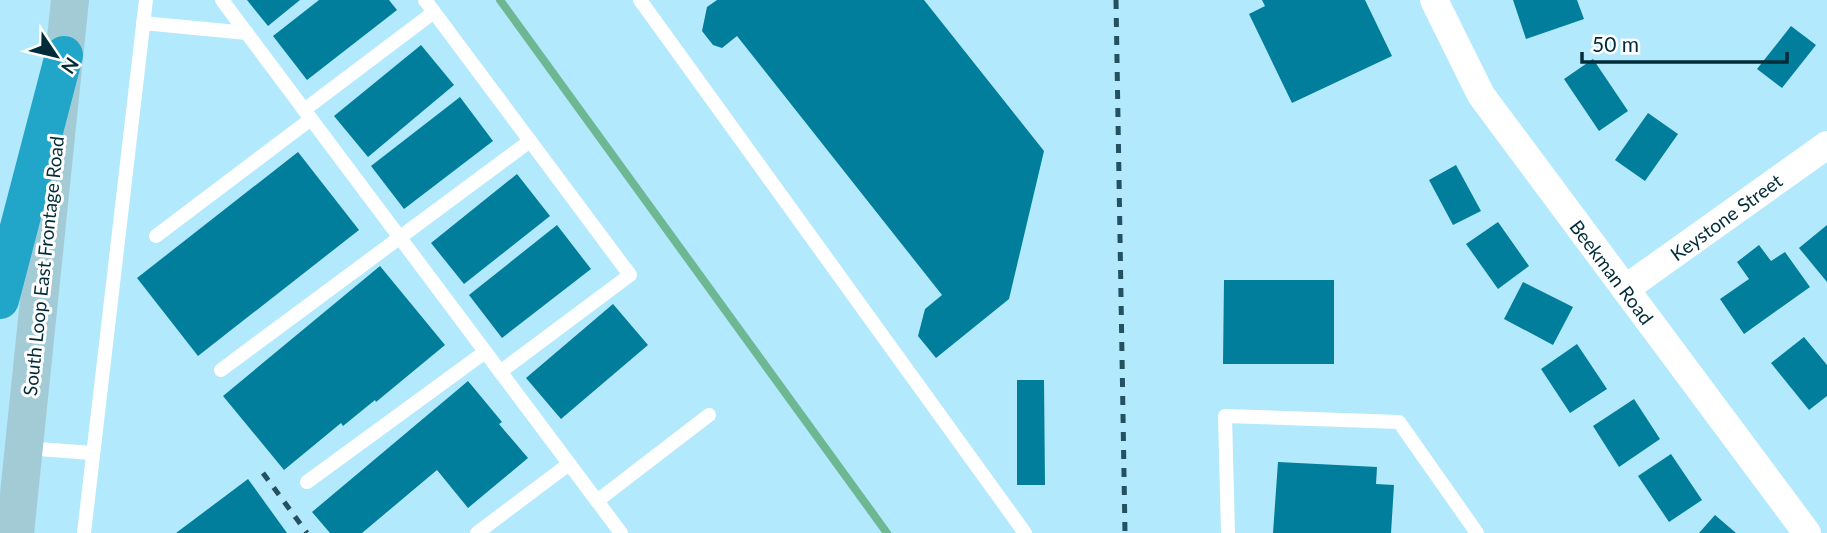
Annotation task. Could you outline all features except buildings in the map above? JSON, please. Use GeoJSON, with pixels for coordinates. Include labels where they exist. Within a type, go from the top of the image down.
{"type":"FeatureCollection","features":[{"type":"Feature","properties":{"kind":"highway"},"geometry":{"type":"LineString","coordinates":[[0,300],[64,55]]}},
{"type":"Feature","properties":{"kind":"main road","name":"South Loop East Frontage Road"},"geometry":{"type":"LineString","coordinates":[[15,533],[70,0]]}},
{"type":"Feature","properties":{"kind":"street","name":"Beekman Road"},"geometry":{"type":"LineString","coordinates":[[1434,0],[1480,95],[1807,533]]}},
{"type":"Feature","properties":{"kind":"street","name":"Keystone Street"},"geometry":{"type":"LineString","coordinates":[[1625,289],[1827,145]]}},
{"type":"Feature","properties":{"kind":"lane"},"geometry":{"type":"LineString","coordinates":[[84,533],[146,0]]}},
{"type":"Feature","properties":{"kind":"lane"},"geometry":{"type":"LineString","coordinates":[[222,0],[621,533]]}},
{"type":"Feature","properties":{"kind":"lane"},"geometry":{"type":"LineString","coordinates":[[425,0],[630,275],[500,372]]}},
{"type":"Feature","properties":{"kind":"lane"},"geometry":{"type":"LineString","coordinates":[[640,0],[1026,533]]}},
{"type":"Feature","properties":{"kind":"lane"},"geometry":{"type":"LineString","coordinates":[[156,236],[434,12]]}},
{"type":"Feature","properties":{"kind":"lane"},"geometry":{"type":"LineString","coordinates":[[143,23],[247,33]]}},
{"type":"Feature","properties":{"kind":"lane"},"geometry":{"type":"LineString","coordinates":[[221,370],[530,141]]}},
{"type":"Feature","properties":{"kind":"lane"},"geometry":{"type":"LineString","coordinates":[[307,482],[485,352]]}},
{"type":"Feature","properties":{"kind":"lane"},"geometry":{"type":"LineString","coordinates":[[597,501],[709,415]]}},
{"type":"Feature","properties":{"kind":"lane"},"geometry":{"type":"LineString","coordinates":[[1228,533],[1225,415],[1399,422],[1477,533]]}},
{"type":"Feature","properties":{"kind":"lane"},"geometry":{"type":"LineString","coordinates":[[24,448],[93,453]]}},
{"type":"Feature","properties":{"kind":"lane"},"geometry":{"type":"LineString","coordinates":[[477,533],[569,464]]}},
{"type":"Feature","properties":{"kind":"waterway"},"geometry":{"type":"LineString","coordinates":[[500,0],[887,533]]}},
{"type":"Feature","properties":{"kind":"railway"},"geometry":{"type":"LineString","coordinates":[[1116,0],[1125,533]]}},
{"type":"Feature","properties":{"kind":"railway"},"geometry":{"type":"LineString","coordinates":[[263,473],[307,533]]}}]}
